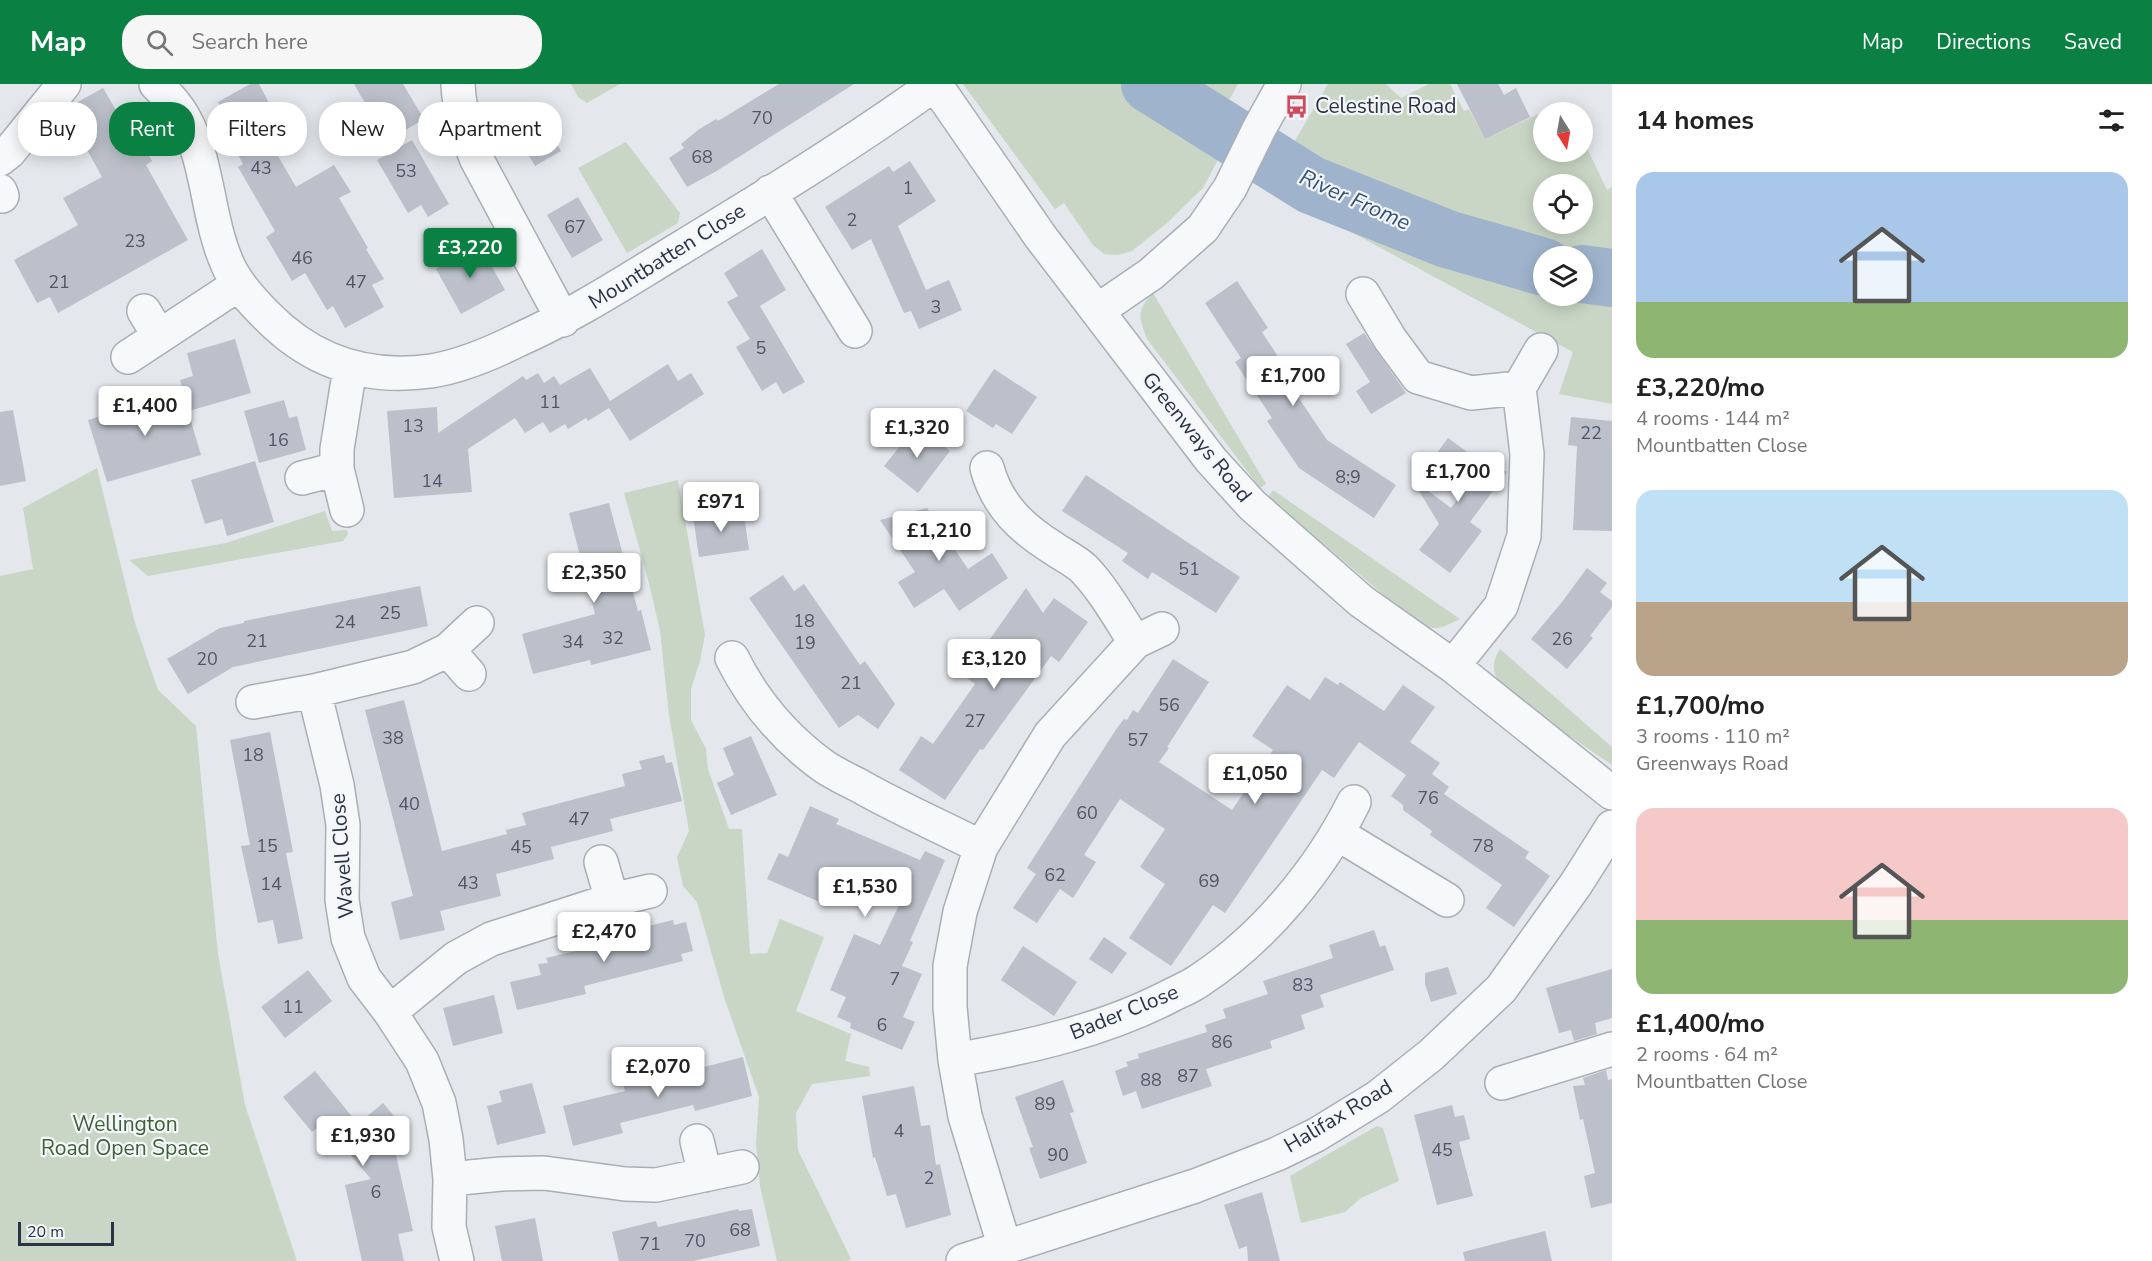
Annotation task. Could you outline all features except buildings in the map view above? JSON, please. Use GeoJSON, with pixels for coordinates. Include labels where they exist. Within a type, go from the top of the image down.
{"type":"FeatureCollection","features":[{"type":"Feature","properties":{"kind":"street"},"geometry":{"type":"LineString","coordinates":[[0,159],[9,152],[64,84]]}},
{"type":"Feature","properties":{"kind":"street","name":"Mountbatten Close"},"geometry":{"type":"LineString","coordinates":[[156,84],[185,119],[227,263],[238,284],[292,339],[350,368],[395,373],[430,371],[465,363],[563,320],[770,192],[935,84]]}},
{"type":"Feature","properties":{"kind":"street","name":"Mountbatten Close"},"geometry":{"type":"LineString","coordinates":[[458,84],[466,133],[476,158],[563,320]]}},
{"type":"Feature","properties":{"kind":"street","name":"Greenways Road"},"geometry":{"type":"LineString","coordinates":[[935,84],[1040,236],[1212,460],[1252,505],[1361,601],[1453,666],[1612,793]]}},
{"type":"Feature","properties":{"kind":"street"},"geometry":{"type":"LineString","coordinates":[[1097,311],[1151,274],[1203,228],[1235,178],[1284,84]]}},
{"type":"Feature","properties":{"kind":"street","name":"Mountbatten Close"},"geometry":{"type":"LineString","coordinates":[[770,192],[855,331]]}},
{"type":"Feature","properties":{"kind":"street"},"geometry":{"type":"LineString","coordinates":[[129,357],[152,324],[238,284]]}},
{"type":"Feature","properties":{"kind":"street"},"geometry":{"type":"LineString","coordinates":[[1363,294],[1390,339],[1418,377],[1470,393],[1519,388]]}},
{"type":"Feature","properties":{"kind":"street"},"geometry":{"type":"LineString","coordinates":[[1453,666],[1501,606],[1524,536],[1527,454],[1519,388],[1541,350]]}},
{"type":"Feature","properties":{"kind":"street"},"geometry":{"type":"LineString","coordinates":[[347,510],[337,469],[337,448],[350,368]]}},
{"type":"Feature","properties":{"kind":"street"},"geometry":{"type":"LineString","coordinates":[[987,468],[993,488],[995,514],[1083,567],[1101,591],[1148,635],[1050,735],[981,847],[960,912],[950,966],[950,1007],[955,1060],[965,1116],[1005,1248]]}},
{"type":"Feature","properties":{"kind":"street"},"geometry":{"type":"LineString","coordinates":[[302,478],[337,469]]}},
{"type":"Feature","properties":{"kind":"street"},"geometry":{"type":"LineString","coordinates":[[254,702],[314,691],[413,667],[459,662],[477,623]]}},
{"type":"Feature","properties":{"kind":"street"},"geometry":{"type":"LineString","coordinates":[[732,658],[744,682],[770,717],[798,745],[824,766],[872,793],[981,847]]}},
{"type":"Feature","properties":{"kind":"street","name":"Wavell Close"},"geometry":{"type":"LineString","coordinates":[[314,691],[337,785],[343,825],[342,900],[348,938],[364,978],[390,1012],[422,1061],[439,1103],[450,1179],[449,1227],[457,1261]]}},
{"type":"Feature","properties":{"kind":"street","name":"Bader Close"},"geometry":{"type":"LineString","coordinates":[[955,1060],[1017,1049],[1096,1027],[1153,1005],[1200,980],[1247,944],[1287,902],[1338,834],[1354,802]]}},
{"type":"Feature","properties":{"kind":"street","name":"Halifax Road"},"geometry":{"type":"LineString","coordinates":[[963,1261],[1195,1186],[1277,1154],[1316,1135],[1378,1097],[1431,1055],[1501,989],[1576,884],[1612,827]]}},
{"type":"Feature","properties":{"kind":"street"},"geometry":{"type":"LineString","coordinates":[[1338,834],[1412,891],[1447,900]]}},
{"type":"Feature","properties":{"kind":"street"},"geometry":{"type":"LineString","coordinates":[[601,862],[612,900]]}},
{"type":"Feature","properties":{"kind":"street"},"geometry":{"type":"LineString","coordinates":[[390,1012],[456,958],[491,939],[612,900],[650,891]]}},
{"type":"Feature","properties":{"kind":"street"},"geometry":{"type":"LineString","coordinates":[[1502,1083],[1612,1049]]}},
{"type":"Feature","properties":{"kind":"street"},"geometry":{"type":"LineString","coordinates":[[697,1141],[705,1175]]}},
{"type":"Feature","properties":{"kind":"street"},"geometry":{"type":"LineString","coordinates":[[450,1179],[544,1173],[625,1184],[656,1185],[742,1167]]}},
{"type":"Feature","properties":{"kind":"green space"},"geometry":{"type":"Polygon","coordinates":[[[571,84],[620,84],[587,103],[578,97],[571,84]]]}},
{"type":"Feature","properties":{"kind":"green space"},"geometry":{"type":"Polygon","coordinates":[[[963,84],[1238,84],[1203,147],[1220,156],[1203,188],[1167,223],[1132,251],[1118,255],[1104,254],[1093,245],[1064,203],[1055,209],[963,84]]]}},
{"type":"Feature","properties":{"kind":"green space"},"geometry":{"type":"Polygon","coordinates":[[[1328,84],[1386,84],[1401,98],[1429,84],[1450,84],[1464,111],[1469,109],[1485,139],[1533,117],[1533,162],[1593,161],[1607,190],[1612,187],[1612,267],[1593,263],[1593,246],[1533,246],[1533,253],[1484,247],[1533,266],[1533,306],[1593,306],[1593,281],[1612,284],[1612,404],[1559,394],[1573,352],[1268,187],[1328,84]]]}},
{"type":"Feature","properties":{"kind":"green space"},"geometry":{"type":"Polygon","coordinates":[[[626,142],[680,213],[678,223],[627,253],[578,168],[626,142]]]}},
{"type":"Feature","properties":{"kind":"green space"},"geometry":{"type":"Polygon","coordinates":[[[1153,293],[1266,484],[1260,488],[1147,339],[1141,314],[1144,305],[1153,293]]]}},
{"type":"Feature","properties":{"kind":"green space","name":"Wellington Road Open Space"},"geometry":{"type":"Polygon","coordinates":[[[97,468],[135,623],[158,690],[196,726],[218,954],[245,1105],[297,1261],[0,1261],[0,576],[33,569],[23,508],[97,468]]]}},
{"type":"Feature","properties":{"kind":"green space"},"geometry":{"type":"Polygon","coordinates":[[[678,480],[705,635],[691,689],[691,720],[706,749],[708,769],[729,829],[742,829],[750,954],[767,953],[780,919],[824,937],[796,1011],[851,1034],[845,1061],[869,1067],[870,1076],[812,1084],[796,1113],[798,1150],[851,1259],[847,1261],[777,1261],[760,1186],[756,1144],[759,1097],[724,997],[697,902],[683,886],[677,857],[689,831],[669,715],[660,631],[624,493],[678,480]]]}},
{"type":"Feature","properties":{"kind":"green space"},"geometry":{"type":"Polygon","coordinates":[[[1273,490],[1460,619],[1439,628],[1417,623],[1268,497],[1273,490]]]}},
{"type":"Feature","properties":{"kind":"green space"},"geometry":{"type":"Polygon","coordinates":[[[325,511],[332,531],[347,530],[348,534],[343,541],[148,576],[129,560],[226,543],[325,511]]]}},
{"type":"Feature","properties":{"kind":"green space"},"geometry":{"type":"Polygon","coordinates":[[[1500,649],[1612,747],[1612,765],[1507,693],[1494,672],[1494,662],[1500,649]]]}},
{"type":"Feature","properties":{"kind":"green space"},"geometry":{"type":"Polygon","coordinates":[[[1377,1126],[1383,1128],[1399,1181],[1361,1198],[1345,1212],[1301,1223],[1290,1176],[1377,1126]]]}},
{"type":"Feature","properties":{"kind":"waterway","name":"River Frome"},"geometry":{"type":"LineString","coordinates":[[1150,84],[1311,185],[1447,239],[1533,264]]}},
{"type":"Feature","properties":{"kind":"waterway","name":"River Frome"},"geometry":{"type":"LineString","coordinates":[[1593,275],[1612,278]]}},
{"type":"Feature","properties":{"kind":"place","name":"Celestine Road"},"geometry":{"type":"Point","coordinates":[1297,106]}}]}
